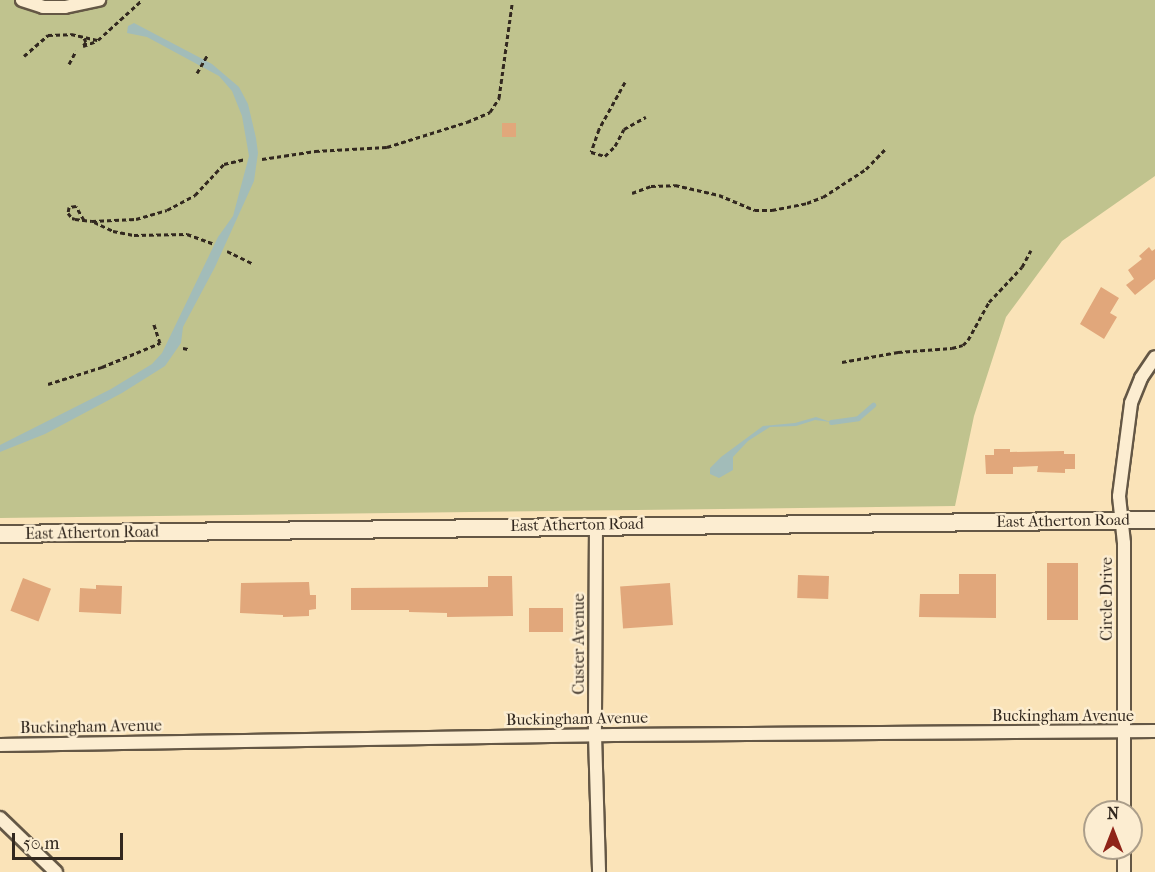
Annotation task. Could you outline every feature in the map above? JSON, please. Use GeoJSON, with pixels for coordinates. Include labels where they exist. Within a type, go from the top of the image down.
{"type":"FeatureCollection","features":[{"type":"Feature","properties":{"kind":"street"},"geometry":{"type":"LineString","coordinates":[[22,0],[43,7],[65,7],[99,0]]}},
{"type":"Feature","properties":{"kind":"street","name":"Circle Drive"},"geometry":{"type":"LineString","coordinates":[[1124,800],[1123,521],[1119,496],[1129,412],[1141,378],[1155,357]]}},
{"type":"Feature","properties":{"kind":"street","name":"East Atherton Road"},"geometry":{"type":"LineString","coordinates":[[0,534],[1155,520]]}},
{"type":"Feature","properties":{"kind":"street","name":"Custer Avenue"},"geometry":{"type":"LineString","coordinates":[[596,525],[595,735],[599,872]]}},
{"type":"Feature","properties":{"kind":"street","name":"Buckingham Avenue"},"geometry":{"type":"LineString","coordinates":[[0,745],[595,735],[1155,731]]}},
{"type":"Feature","properties":{"kind":"street"},"geometry":{"type":"LineString","coordinates":[[0,818],[56,872]]}},
{"type":"Feature","properties":{"kind":"path"},"geometry":{"type":"LineString","coordinates":[[84,38],[86,42],[83,46],[98,40],[142,0]]}},
{"type":"Feature","properties":{"kind":"path"},"geometry":{"type":"LineString","coordinates":[[262,159],[315,151],[377,149],[467,122],[490,112],[499,98],[512,4]]}},
{"type":"Feature","properties":{"kind":"path"},"geometry":{"type":"LineString","coordinates":[[24,56],[48,34],[59,33],[98,40]]}},
{"type":"Feature","properties":{"kind":"path"},"geometry":{"type":"LineString","coordinates":[[69,64],[76,51]]}},
{"type":"Feature","properties":{"kind":"path"},"geometry":{"type":"LineString","coordinates":[[197,73],[207,56]]}},
{"type":"Feature","properties":{"kind":"path"},"geometry":{"type":"LineString","coordinates":[[625,82],[599,129],[591,152],[605,156],[615,146],[624,129],[646,117]]}},
{"type":"Feature","properties":{"kind":"path"},"geometry":{"type":"LineString","coordinates":[[632,193],[651,186],[675,185],[719,195],[755,210],[807,204],[848,182],[866,169],[885,149]]}},
{"type":"Feature","properties":{"kind":"path"},"geometry":{"type":"LineString","coordinates":[[84,220],[76,206],[69,207],[69,216],[84,220],[92,221],[136,219],[167,210],[195,195],[224,164],[245,159]]}},
{"type":"Feature","properties":{"kind":"path"},"geometry":{"type":"LineString","coordinates":[[92,221],[113,231],[134,235],[187,234],[212,243]]}},
{"type":"Feature","properties":{"kind":"path"},"geometry":{"type":"LineString","coordinates":[[842,362],[897,352],[952,348],[963,345],[969,340],[989,302],[1022,267],[1031,250]]}},
{"type":"Feature","properties":{"kind":"path"},"geometry":{"type":"LineString","coordinates":[[227,251],[252,263]]}},
{"type":"Feature","properties":{"kind":"path"},"geometry":{"type":"LineString","coordinates":[[48,384],[102,367],[160,343],[154,324]]}},
{"type":"Feature","properties":{"kind":"path"},"geometry":{"type":"LineString","coordinates":[[183,348],[188,349]]}},
{"type":"Feature","properties":{"kind":"green space"},"geometry":{"type":"Polygon","coordinates":[[[0,0],[1155,0],[1155,176],[1062,241],[1006,317],[974,416],[955,506],[0,518],[0,0]]]}},
{"type":"Feature","properties":{"kind":"water"},"geometry":{"type":"Polygon","coordinates":[[[134,23],[212,64],[239,87],[248,104],[256,138],[258,153],[254,181],[215,267],[183,327],[181,343],[165,366],[122,393],[45,434],[0,452],[0,445],[111,389],[152,364],[162,353],[218,237],[233,216],[249,156],[242,116],[232,91],[219,76],[147,37],[127,33],[128,26],[134,23]]]}},
{"type":"Feature","properties":{"kind":"water"},"geometry":{"type":"Polygon","coordinates":[[[816,417],[831,422],[815,420],[796,426],[770,427],[748,441],[733,457],[733,470],[719,478],[710,474],[710,468],[721,457],[763,426],[795,423],[816,417]]]}},
{"type":"Feature","properties":{"kind":"building"},"geometry":{"type":"Polygon","coordinates":[[[502,123],[516,123],[516,137],[502,137],[502,123]]]}},
{"type":"Feature","properties":{"kind":"building"},"geometry":{"type":"Polygon","coordinates":[[[1149,247],[1152,251],[1155,249],[1155,279],[1135,295],[1126,285],[1134,279],[1128,270],[1142,259],[1139,256],[1149,247]]]}},
{"type":"Feature","properties":{"kind":"building"},"geometry":{"type":"Polygon","coordinates":[[[1101,287],[1119,298],[1110,313],[1117,317],[1104,339],[1080,324],[1101,287]]]}},
{"type":"Feature","properties":{"kind":"building"},"geometry":{"type":"Polygon","coordinates":[[[994,449],[1010,449],[1010,452],[1064,451],[1064,454],[1075,454],[1075,469],[1065,469],[1065,473],[1037,472],[1038,466],[1013,467],[1013,474],[986,474],[985,455],[994,455],[994,449]]]}},
{"type":"Feature","properties":{"kind":"building"},"geometry":{"type":"Polygon","coordinates":[[[1047,563],[1078,563],[1078,620],[1047,620],[1047,563]]]}},
{"type":"Feature","properties":{"kind":"building"},"geometry":{"type":"Polygon","coordinates":[[[959,574],[996,574],[996,618],[919,617],[920,594],[959,594],[959,574]]]}},
{"type":"Feature","properties":{"kind":"building"},"geometry":{"type":"Polygon","coordinates":[[[798,575],[829,576],[828,599],[797,598],[798,575]]]}},
{"type":"Feature","properties":{"kind":"building"},"geometry":{"type":"Polygon","coordinates":[[[488,576],[512,576],[513,616],[447,617],[447,613],[409,612],[409,610],[351,610],[351,588],[488,587],[488,576]]]}},
{"type":"Feature","properties":{"kind":"building"},"geometry":{"type":"Polygon","coordinates":[[[23,578],[51,589],[38,621],[10,611],[23,578]]]}},
{"type":"Feature","properties":{"kind":"building"},"geometry":{"type":"Polygon","coordinates":[[[309,582],[310,595],[316,595],[316,609],[309,610],[309,616],[283,617],[283,615],[240,613],[241,583],[309,582]]]}},
{"type":"Feature","properties":{"kind":"building"},"geometry":{"type":"Polygon","coordinates":[[[670,583],[673,625],[623,628],[620,586],[670,583]]]}},
{"type":"Feature","properties":{"kind":"building"},"geometry":{"type":"Polygon","coordinates":[[[96,585],[122,586],[121,614],[79,612],[80,588],[96,589],[96,585]]]}},
{"type":"Feature","properties":{"kind":"building"},"geometry":{"type":"Polygon","coordinates":[[[529,608],[563,608],[563,632],[529,632],[529,608]]]}},
{"type":"Feature","properties":{"kind":"waterway"},"geometry":{"type":"LineString","coordinates":[[831,422],[858,418],[873,405]]}}]}
